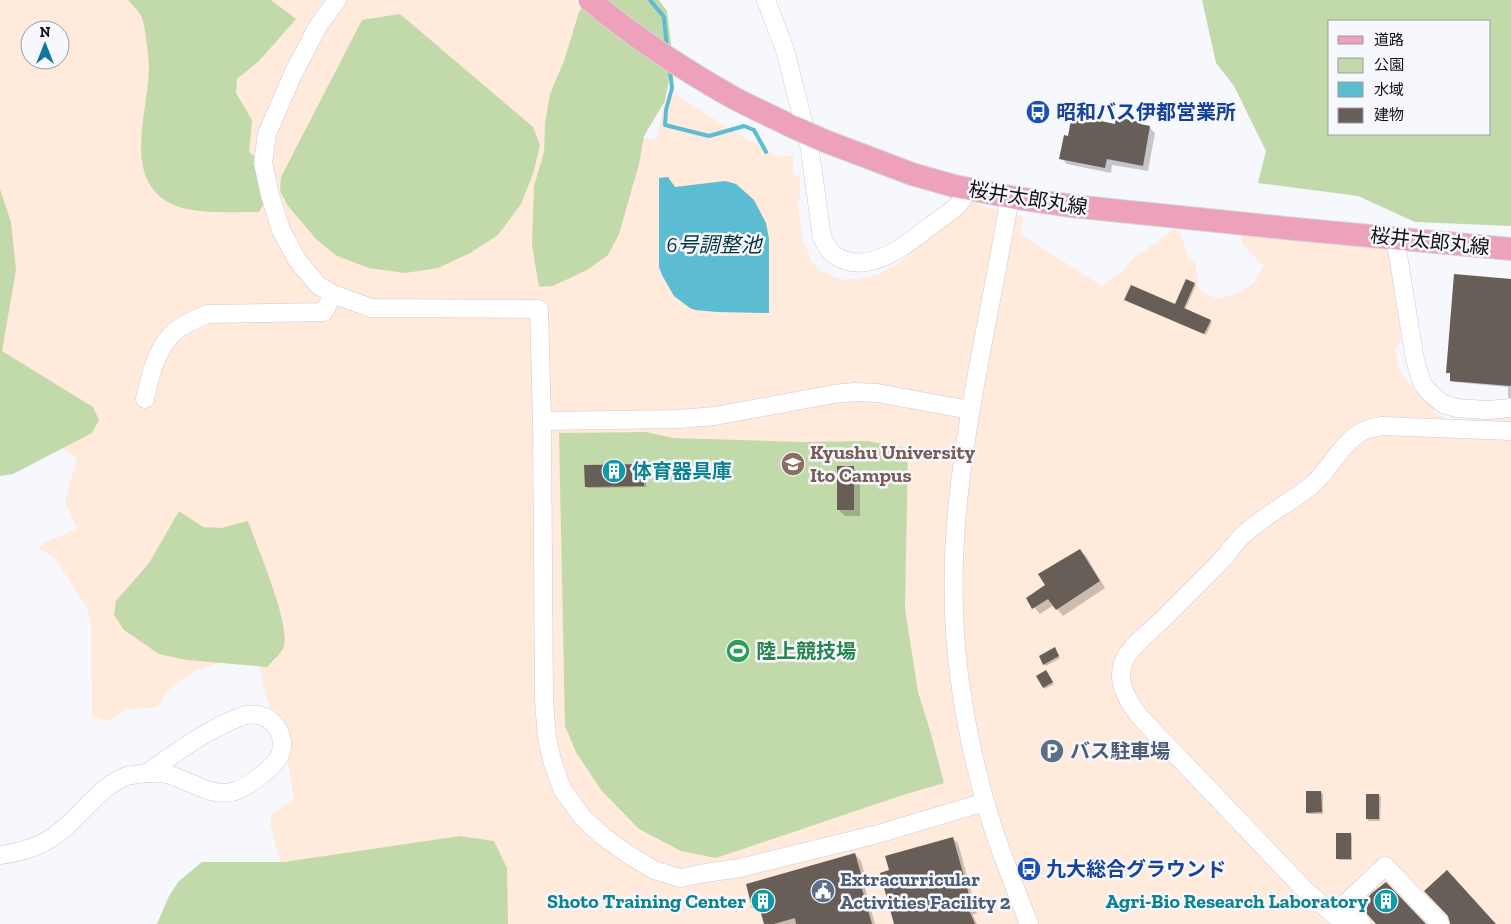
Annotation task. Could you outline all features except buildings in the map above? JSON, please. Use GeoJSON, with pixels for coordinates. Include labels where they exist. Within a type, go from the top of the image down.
{"type":"FeatureCollection","features":[{"type":"Feature","properties":{"kind":"main road","name":"桜井太郎丸線"},"geometry":{"type":"LineString","coordinates":[[590,0],[692,73],[734,98],[825,141],[912,174],[969,189],[1072,206],[1511,249]]}},
{"type":"Feature","properties":{"kind":"street"},"geometry":{"type":"LineString","coordinates":[[337,0],[318,26],[293,74],[267,134],[264,163],[270,195],[278,221],[297,260],[319,286],[333,294],[371,308],[539,309],[542,421],[544,700],[547,738],[562,789],[583,818],[629,856],[654,870],[680,878],[750,866],[878,834],[986,802]]}},
{"type":"Feature","properties":{"kind":"street"},"geometry":{"type":"LineString","coordinates":[[766,0],[785,50],[809,144],[822,238],[828,249],[835,256],[858,262],[871,261],[887,255],[913,240],[958,205],[969,189]]}},
{"type":"Feature","properties":{"kind":"street"},"geometry":{"type":"LineString","coordinates":[[1010,197],[961,467],[954,558],[954,625],[966,721],[986,802],[994,831],[1028,924]]}},
{"type":"Feature","properties":{"kind":"street"},"geometry":{"type":"LineString","coordinates":[[1396,238],[1415,360],[1422,383],[1443,404],[1457,408],[1487,410],[1511,408]]}},
{"type":"Feature","properties":{"kind":"street"},"geometry":{"type":"LineString","coordinates":[[145,399],[155,360],[171,335],[192,321],[208,314],[324,312],[333,294]]}},
{"type":"Feature","properties":{"kind":"street"},"geometry":{"type":"LineString","coordinates":[[542,421],[680,419],[715,416],[834,394],[855,392],[877,393],[970,410]]}},
{"type":"Feature","properties":{"kind":"street"},"geometry":{"type":"LineString","coordinates":[[1362,924],[1337,906],[1305,890],[1140,717],[1124,693],[1122,667],[1124,659],[1218,564],[1241,537],[1313,484],[1332,464],[1349,441],[1359,433],[1372,427],[1383,426],[1511,431]]}},
{"type":"Feature","properties":{"kind":"street"},"geometry":{"type":"LineString","coordinates":[[0,855],[22,850],[44,842],[58,834],[100,792],[126,776],[147,773],[166,774],[221,793],[239,790],[254,781],[279,757],[282,748],[279,728],[266,717],[245,715],[231,720],[199,738],[147,773]]}},
{"type":"Feature","properties":{"kind":"street"},"geometry":{"type":"LineString","coordinates":[[1337,906],[1385,866],[1440,923]]}},
{"type":"Feature","properties":{"kind":"street"},"geometry":{"type":"LineString","coordinates":[[1337,906],[1345,924]]}},
{"type":"Feature","properties":{"kind":"shaded area","name":"Kyushu University Ito Campus"},"geometry":{"type":"Polygon","coordinates":[[[0,0],[574,0],[603,27],[635,138],[657,139],[664,101],[677,95],[731,130],[780,157],[793,155],[793,174],[800,177],[800,199],[797,199],[802,238],[812,262],[822,273],[824,271],[834,277],[846,280],[879,274],[900,263],[908,256],[935,216],[963,198],[986,207],[1023,216],[1020,234],[1102,286],[1122,272],[1132,259],[1172,230],[1179,231],[1189,258],[1195,262],[1199,289],[1219,299],[1241,292],[1254,282],[1264,266],[1244,246],[1241,239],[1241,229],[1392,244],[1401,340],[1395,349],[1400,372],[1418,394],[1435,409],[1433,412],[1447,419],[1471,419],[1477,415],[1480,421],[1492,416],[1511,416],[1511,924],[287,924],[288,892],[270,823],[272,814],[294,799],[288,761],[266,695],[254,641],[226,646],[220,663],[195,671],[171,687],[159,705],[153,708],[129,709],[107,721],[92,716],[91,623],[87,608],[57,561],[40,550],[40,546],[44,542],[77,528],[65,501],[77,460],[76,457],[65,451],[63,446],[0,413],[0,0]]]}},
{"type":"Feature","properties":{"kind":"green space"},"geometry":{"type":"Polygon","coordinates":[[[128,0],[271,0],[296,19],[259,61],[237,79],[236,93],[252,120],[249,152],[258,159],[266,200],[259,212],[217,212],[185,209],[158,195],[148,180],[142,163],[141,144],[148,85],[148,50],[142,18],[128,0]]]}},
{"type":"Feature","properties":{"kind":"green space"},"geometry":{"type":"Polygon","coordinates":[[[587,0],[659,0],[667,11],[671,43],[671,69],[665,101],[644,136],[639,164],[619,234],[608,255],[587,270],[553,286],[539,287],[532,245],[534,186],[544,152],[545,123],[550,94],[564,61],[579,12],[587,0]]]}},
{"type":"Feature","properties":{"kind":"green space"},"geometry":{"type":"Polygon","coordinates":[[[1202,0],[1511,0],[1511,226],[1415,222],[1358,196],[1258,183],[1266,151],[1234,86],[1216,63],[1202,0]]]}},
{"type":"Feature","properties":{"kind":"green space"},"geometry":{"type":"Polygon","coordinates":[[[400,14],[533,127],[540,145],[533,174],[521,204],[498,235],[470,253],[438,268],[405,273],[369,268],[337,256],[316,239],[288,206],[280,191],[281,177],[362,20],[400,14]]]}},
{"type":"Feature","properties":{"kind":"green space"},"geometry":{"type":"Polygon","coordinates":[[[0,189],[11,222],[16,270],[2,351],[93,407],[99,420],[92,433],[13,474],[0,476],[0,189]]]}},
{"type":"Feature","properties":{"kind":"green space","name":"陸上競技場"},"geometry":{"type":"Polygon","coordinates":[[[646,432],[673,438],[802,442],[867,441],[908,448],[905,609],[918,692],[944,783],[716,858],[681,851],[639,829],[601,790],[576,752],[565,726],[559,433],[646,432]]]}},
{"type":"Feature","properties":{"kind":"green space"},"geometry":{"type":"Polygon","coordinates":[[[179,511],[203,527],[221,528],[248,521],[278,603],[285,635],[283,649],[267,667],[187,660],[159,654],[124,630],[114,615],[116,601],[149,563],[179,511]]]}},
{"type":"Feature","properties":{"kind":"green space"},"geometry":{"type":"Polygon","coordinates":[[[460,836],[494,841],[507,868],[508,924],[157,924],[169,896],[179,881],[202,862],[284,862],[460,836]]]}},
{"type":"Feature","properties":{"kind":"water","name":"6号調整池"},"geometry":{"type":"Polygon","coordinates":[[[668,177],[675,187],[725,181],[736,184],[754,200],[766,223],[769,239],[769,313],[695,310],[674,296],[659,267],[659,178],[668,177]]]}},
{"type":"Feature","properties":{"kind":"waterway"},"geometry":{"type":"LineString","coordinates":[[650,0],[664,17],[667,48]]}},
{"type":"Feature","properties":{"kind":"waterway"},"geometry":{"type":"LineString","coordinates":[[670,70],[672,88],[666,110],[665,125],[709,136],[744,126],[754,130],[766,152]]}},
{"type":"Feature","properties":{"kind":"place","name":"昭和バス伊都営業所"},"geometry":{"type":"Point","coordinates":[1038,112]}},
{"type":"Feature","properties":{"kind":"place","name":"Kyushu University Ito Campus"},"geometry":{"type":"Point","coordinates":[793,464]}},
{"type":"Feature","properties":{"kind":"place","name":"体育器具庫"},"geometry":{"type":"Point","coordinates":[614,471]}},
{"type":"Feature","properties":{"kind":"place","name":"陸上競技場"},"geometry":{"type":"Point","coordinates":[738,651]}},
{"type":"Feature","properties":{"kind":"place","name":"バス駐車場"},"geometry":{"type":"Point","coordinates":[1052,751]}},
{"type":"Feature","properties":{"kind":"place","name":"九大総合グラウンド"},"geometry":{"type":"Point","coordinates":[1029,869]}},
{"type":"Feature","properties":{"kind":"place","name":"Extracurricular Activities Facility 2"},"geometry":{"type":"Point","coordinates":[823,891]}},
{"type":"Feature","properties":{"kind":"place","name":"Shoto Training Center"},"geometry":{"type":"Point","coordinates":[763,901]}},
{"type":"Feature","properties":{"kind":"place","name":"Agri-Bio Research Laboratory"},"geometry":{"type":"Point","coordinates":[1386,901]}}]}
